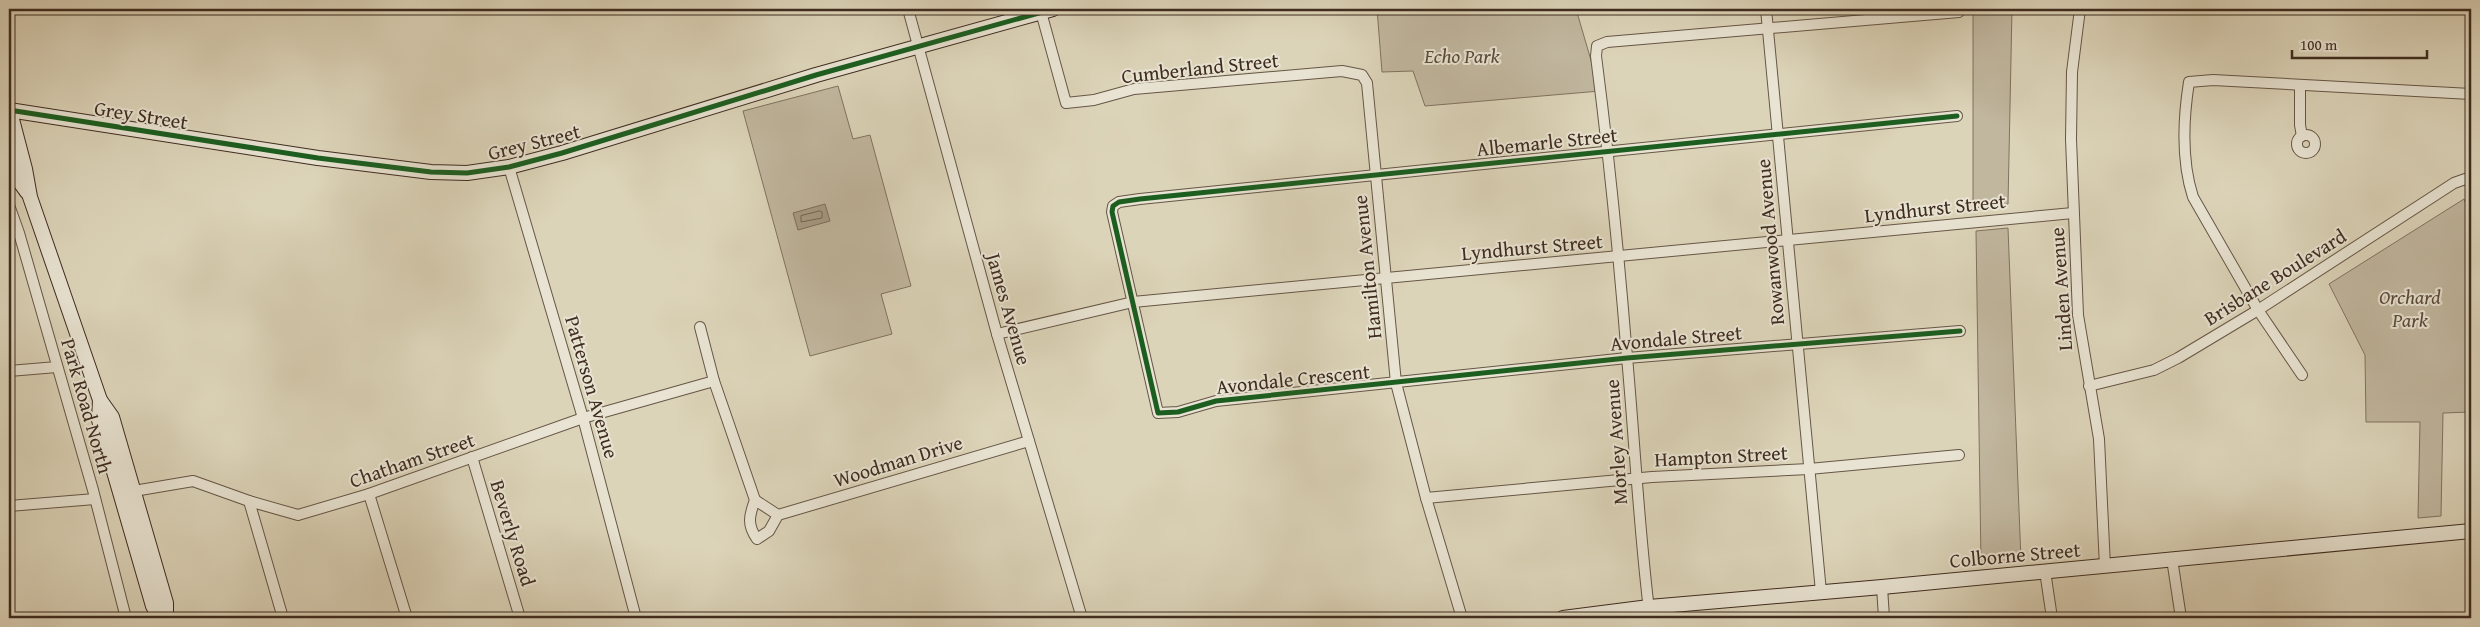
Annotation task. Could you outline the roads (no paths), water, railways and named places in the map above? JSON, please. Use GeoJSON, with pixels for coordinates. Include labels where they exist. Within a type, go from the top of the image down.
{"type":"FeatureCollection","features":[{"type":"Feature","properties":{"kind":"main road","name":"Grey Street"},"geometry":{"type":"LineString","coordinates":[[9,109],[318,158],[431,172],[467,173],[509,167],[1047,10]]}},
{"type":"Feature","properties":{"kind":"main road"},"geometry":{"type":"LineString","coordinates":[[9,109],[26,169],[30,197],[100,400],[112,418],[166,603],[166,618]]}},
{"type":"Feature","properties":{"kind":"main road"},"geometry":{"type":"LineString","coordinates":[[9,160],[14,174],[30,197]]}},
{"type":"Feature","properties":{"kind":"main road"},"geometry":{"type":"LineString","coordinates":[[100,400],[99,420],[119,495],[153,606],[160,618]]}},
{"type":"Feature","properties":{"kind":"main road","name":"Colborne Street"},"geometry":{"type":"LineString","coordinates":[[1563,618],[1649,613],[1821,592],[1882,588],[2471,531]]}},
{"type":"Feature","properties":{"kind":"street","name":"James Avenue"},"geometry":{"type":"LineString","coordinates":[[908,9],[998,334],[1082,618]]}},
{"type":"Feature","properties":{"kind":"street","name":"Rowanwood Avenue"},"geometry":{"type":"LineString","coordinates":[[1766,9],[1766,29],[1778,136],[1821,592]]}},
{"type":"Feature","properties":{"kind":"street","name":"Linden Avenue"},"geometry":{"type":"LineString","coordinates":[[2080,9],[2072,72],[2073,213],[2078,315],[2101,461],[2105,566]]}},
{"type":"Feature","properties":{"kind":"street","name":"Cumberland Street"},"geometry":{"type":"LineString","coordinates":[[1047,10],[1066,103],[1094,100],[1134,89],[1342,72],[1362,75],[1367,83]]}},
{"type":"Feature","properties":{"kind":"street"},"geometry":{"type":"LineString","coordinates":[[1766,29],[1959,12]]}},
{"type":"Feature","properties":{"kind":"street","name":"Morley Avenue"},"geometry":{"type":"LineString","coordinates":[[1649,613],[1635,479],[1619,257],[1596,56],[1597,46],[1607,42],[1766,29]]}},
{"type":"Feature","properties":{"kind":"street"},"geometry":{"type":"LineString","coordinates":[[2302,375],[2258,310],[2202,216],[2189,185],[2185,139],[2185,110],[2189,82],[2213,80],[2471,94]]}},
{"type":"Feature","properties":{"kind":"street","name":"Hamilton Avenue"},"geometry":{"type":"LineString","coordinates":[[1367,83],[1374,174],[1396,383],[1426,498],[1462,618]]}},
{"type":"Feature","properties":{"kind":"street"},"geometry":{"type":"LineString","coordinates":[[2300,85],[2300,125],[2302,136]]}},
{"type":"Feature","properties":{"kind":"street","name":"Albemarle Street"},"geometry":{"type":"LineString","coordinates":[[1133,302],[1112,212],[1113,206],[1119,202],[1374,174],[1778,136],[1956,116]]}},
{"type":"Feature","properties":{"kind":"street","name":"Patterson Avenue"},"geometry":{"type":"LineString","coordinates":[[509,167],[583,418],[636,618]]}},
{"type":"Feature","properties":{"kind":"street","name":"Brisbane Boulevard"},"geometry":{"type":"LineString","coordinates":[[2089,386],[2154,370],[2258,310],[2454,183],[2471,177]]}},
{"type":"Feature","properties":{"kind":"street","name":"Park Road North"},"geometry":{"type":"LineString","coordinates":[[9,205],[14,233],[57,367],[96,499],[126,618]]}},
{"type":"Feature","properties":{"kind":"street","name":"Lyndhurst Street"},"geometry":{"type":"LineString","coordinates":[[998,334],[1133,302],[2073,213]]}},
{"type":"Feature","properties":{"kind":"street","name":"Avondale Crescent"},"geometry":{"type":"LineString","coordinates":[[1133,302],[1158,413],[1178,412],[1216,400],[1396,383]]}},
{"type":"Feature","properties":{"kind":"street"},"geometry":{"type":"LineString","coordinates":[[700,327],[714,381],[755,500],[778,515],[769,531],[757,539],[750,530],[749,516],[755,500]]}},
{"type":"Feature","properties":{"kind":"street","name":"Avondale Street"},"geometry":{"type":"LineString","coordinates":[[1396,383],[1796,342],[1960,331]]}},
{"type":"Feature","properties":{"kind":"street"},"geometry":{"type":"LineString","coordinates":[[9,370],[57,367]]}},
{"type":"Feature","properties":{"kind":"street","name":"Chatham Street"},"geometry":{"type":"LineString","coordinates":[[119,495],[134,490],[193,481],[249,501],[298,515],[369,494],[583,418],[714,381]]}},
{"type":"Feature","properties":{"kind":"street","name":"Woodman Drive"},"geometry":{"type":"LineString","coordinates":[[778,515],[1029,441]]}},
{"type":"Feature","properties":{"kind":"street","name":"Hampton Street"},"geometry":{"type":"LineString","coordinates":[[1426,498],[1635,479],[1809,469],[1959,455]]}},
{"type":"Feature","properties":{"kind":"street","name":"Beverly Road"},"geometry":{"type":"LineString","coordinates":[[472,457],[520,618]]}},
{"type":"Feature","properties":{"kind":"street"},"geometry":{"type":"LineString","coordinates":[[369,494],[407,618]]}},
{"type":"Feature","properties":{"kind":"street"},"geometry":{"type":"LineString","coordinates":[[9,506],[96,499]]}},
{"type":"Feature","properties":{"kind":"street"},"geometry":{"type":"LineString","coordinates":[[249,501],[283,618]]}},
{"type":"Feature","properties":{"kind":"street"},"geometry":{"type":"LineString","coordinates":[[2172,559],[2181,618]]}},
{"type":"Feature","properties":{"kind":"street"},"geometry":{"type":"LineString","coordinates":[[2045,572],[2052,618]]}},
{"type":"Feature","properties":{"kind":"street"},"geometry":{"type":"LineString","coordinates":[[1882,588],[1884,618]]}},
{"type":"Feature","properties":{"kind":"water"},"geometry":{"type":"Polygon","coordinates":[[[825,204],[830,221],[798,230],[793,213],[825,204]]]}},
{"type":"Feature","properties":{"kind":"park label","name":"Echo Park"},"geometry":{"type":"Point","coordinates":[1462,56]}},
{"type":"Feature","properties":{"kind":"park label","name":"Orchard Park"},"geometry":{"type":"Point","coordinates":[2410,308]}}]}
